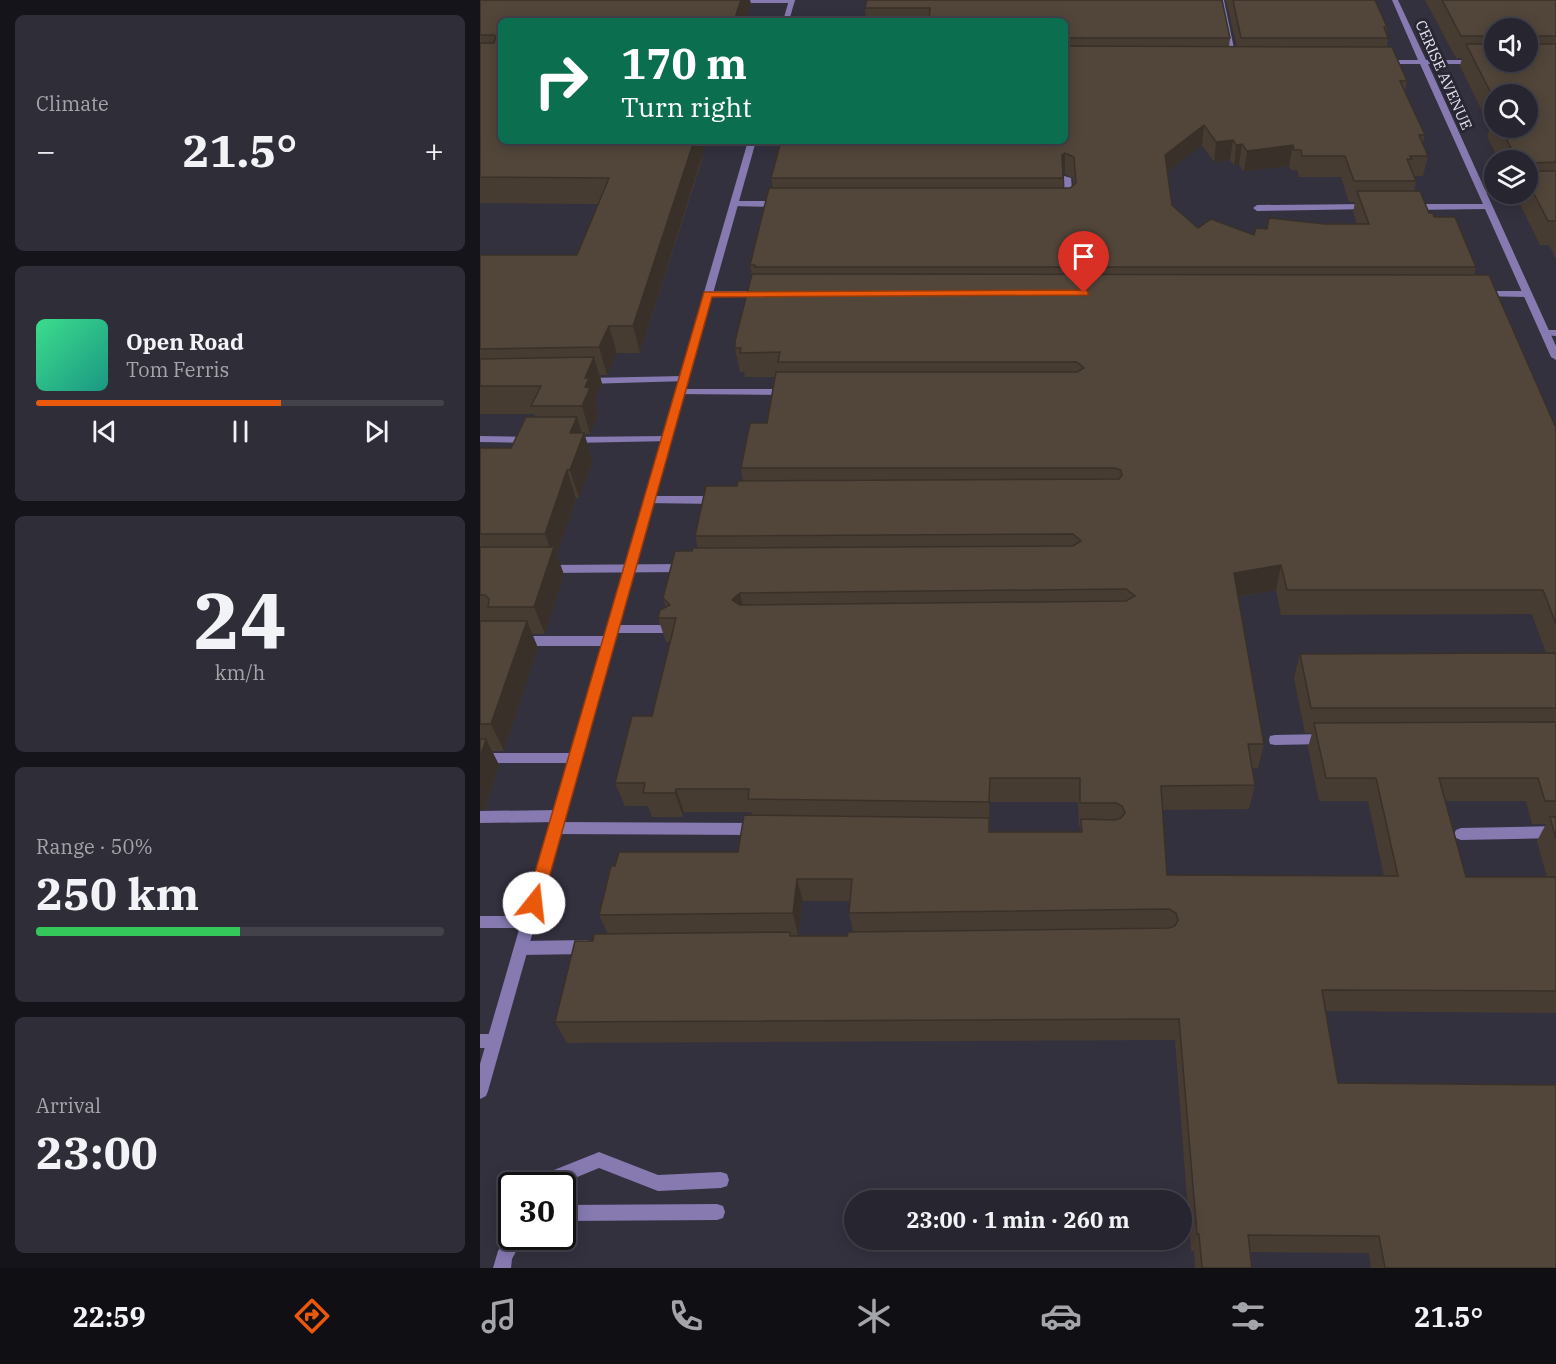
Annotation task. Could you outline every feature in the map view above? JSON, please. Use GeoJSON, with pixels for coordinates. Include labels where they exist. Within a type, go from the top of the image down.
{"type":"FeatureCollection","features":[{"type":"Feature","properties":{"kind":"street"},"geometry":{"type":"LineString","coordinates":[[722,1],[792,0],[787,18]]}},
{"type":"Feature","properties":{"kind":"street"},"geometry":{"type":"LineString","coordinates":[[1221,0],[1235,62]]}},
{"type":"Feature","properties":{"kind":"street","name":"CERISE AVENUE"},"geometry":{"type":"LineString","coordinates":[[1395,0],[1556,357]]}},
{"type":"Feature","properties":{"kind":"street"},"geometry":{"type":"LineString","coordinates":[[1223,62],[1246,62]]}},
{"type":"Feature","properties":{"kind":"street"},"geometry":{"type":"LineString","coordinates":[[1376,62],[1484,62]]}},
{"type":"Feature","properties":{"kind":"street"},"geometry":{"type":"LineString","coordinates":[[480,1091],[487,1041],[521,948],[751,144]]}},
{"type":"Feature","properties":{"kind":"street"},"geometry":{"type":"LineString","coordinates":[[1058,204],[1069,204],[1067,178]]}},
{"type":"Feature","properties":{"kind":"street"},"geometry":{"type":"LineString","coordinates":[[734,204],[788,205]]}},
{"type":"Feature","properties":{"kind":"street"},"geometry":{"type":"LineString","coordinates":[[1396,207],[1488,206]]}},
{"type":"Feature","properties":{"kind":"street"},"geometry":{"type":"LineString","coordinates":[[1257,208],[1384,207]]}},
{"type":"Feature","properties":{"kind":"street"},"geometry":{"type":"LineString","coordinates":[[708,294],[767,294]]}},
{"type":"Feature","properties":{"kind":"street"},"geometry":{"type":"LineString","coordinates":[[1469,294],[1527,294]]}},
{"type":"Feature","properties":{"kind":"street"},"geometry":{"type":"LineString","coordinates":[[1545,333],[1556,333]]}},
{"type":"Feature","properties":{"kind":"street"},"geometry":{"type":"LineString","coordinates":[[576,381],[684,379]]}},
{"type":"Feature","properties":{"kind":"street"},"geometry":{"type":"LineString","coordinates":[[680,392],[796,392]]}},
{"type":"Feature","properties":{"kind":"street"},"geometry":{"type":"LineString","coordinates":[[480,439],[537,440]]}},
{"type":"Feature","properties":{"kind":"street"},"geometry":{"type":"LineString","coordinates":[[560,440],[667,439]]}},
{"type":"Feature","properties":{"kind":"street"},"geometry":{"type":"LineString","coordinates":[[649,500],[729,500]]}},
{"type":"Feature","properties":{"kind":"street"},"geometry":{"type":"LineString","coordinates":[[537,569],[697,568]]}},
{"type":"Feature","properties":{"kind":"street"},"geometry":{"type":"LineString","coordinates":[[510,641],[669,629]]}},
{"type":"Feature","properties":{"kind":"street"},"geometry":{"type":"LineString","coordinates":[[1275,740],[1336,739]]}},
{"type":"Feature","properties":{"kind":"street"},"geometry":{"type":"LineString","coordinates":[[480,758],[575,758]]}},
{"type":"Feature","properties":{"kind":"street"},"geometry":{"type":"LineString","coordinates":[[480,817],[767,829]]}},
{"type":"Feature","properties":{"kind":"street"},"geometry":{"type":"LineString","coordinates":[[1461,834],[1556,832]]}},
{"type":"Feature","properties":{"kind":"street"},"geometry":{"type":"LineString","coordinates":[[480,922],[528,922]]}},
{"type":"Feature","properties":{"kind":"street"},"geometry":{"type":"LineString","coordinates":[[521,948],[603,947]]}},
{"type":"Feature","properties":{"kind":"street"},"geometry":{"type":"LineString","coordinates":[[570,1172],[599,1160],[658,1183],[721,1180]]}},
{"type":"Feature","properties":{"kind":"street"},"geometry":{"type":"LineString","coordinates":[[576,1213],[717,1212]]}},
{"type":"Feature","properties":{"kind":"street"},"geometry":{"type":"LineString","coordinates":[[502,1268],[510,1250]]}},
{"type":"Feature","properties":{"kind":"building"},"geometry":{"type":"Polygon","coordinates":[[[480,0],[741,0],[735,18],[498,18],[498,144],[693,144],[633,326],[609,326],[599,347],[480,349],[480,255],[577,255],[609,178],[480,177],[480,43],[494,43],[496,37],[480,35],[480,0]]]}},
{"type":"Feature","properties":{"kind":"building"},"geometry":{"type":"Polygon","coordinates":[[[867,0],[1222,0],[1230,38],[1068,38],[1068,18],[929,18],[930,8],[865,8],[867,0]]]}},
{"type":"Feature","properties":{"kind":"building"},"geometry":{"type":"Polygon","coordinates":[[[1233,0],[1375,0],[1387,27],[1384,27],[1388,38],[1241,38],[1233,0]]]}},
{"type":"Feature","properties":{"kind":"building"},"geometry":{"type":"Polygon","coordinates":[[[1442,0],[1556,0],[1556,36],[1538,36],[1538,18],[1484,18],[1484,36],[1461,36],[1442,0]]]}},
{"type":"Feature","properties":{"kind":"building"},"geometry":{"type":"Polygon","coordinates":[[[1466,44],[1484,44],[1484,72],[1538,72],[1538,44],[1556,44],[1556,162],[1538,163],[1538,150],[1512,150],[1506,138],[1538,138],[1538,84],[1486,84],[1466,44]]]}},
{"type":"Feature","properties":{"kind":"building"},"geometry":{"type":"Polygon","coordinates":[[[1068,46],[1392,47],[1407,81],[1400,81],[1425,135],[1419,135],[1428,156],[1410,156],[1412,159],[1407,159],[1416,181],[1354,181],[1345,156],[1302,156],[1301,150],[1294,150],[1293,145],[1247,151],[1242,144],[1236,145],[1233,140],[1216,142],[1204,125],[1165,155],[1172,205],[1198,228],[1211,219],[1254,235],[1256,228],[1267,229],[1269,218],[1324,224],[1369,224],[1357,191],[1420,191],[1429,213],[1433,213],[1434,217],[1455,217],[1476,267],[755,267],[755,265],[750,265],[769,188],[1070,188],[1076,183],[1074,157],[1065,153],[1062,155],[1063,178],[771,178],[780,144],[1068,144],[1068,46]]]}},
{"type":"Feature","properties":{"kind":"building"},"geometry":{"type":"Polygon","coordinates":[[[1538,171],[1556,171],[1556,221],[1548,221],[1538,201],[1538,171]]]}},
{"type":"Feature","properties":{"kind":"building"},"geometry":{"type":"Polygon","coordinates":[[[752,274],[1489,275],[1556,428],[1556,624],[1543,590],[1287,590],[1281,565],[1234,573],[1264,744],[1248,744],[1255,785],[1161,786],[1167,875],[1398,876],[1376,778],[1326,778],[1314,723],[1556,722],[1556,801],[1545,801],[1538,778],[1439,778],[1466,877],[1556,877],[1556,991],[1322,990],[1338,1083],[1556,1085],[1556,1268],[1385,1268],[1379,1236],[1248,1235],[1252,1268],[1202,1268],[1199,1234],[1197,1234],[1179,1019],[555,1022],[575,941],[593,941],[594,934],[790,932],[790,936],[847,936],[848,932],[1169,928],[1175,926],[1178,920],[1176,913],[1169,909],[849,913],[852,879],[797,879],[793,913],[599,915],[611,866],[615,866],[619,852],[738,852],[744,815],[989,818],[989,832],[1082,832],[1081,819],[1115,820],[1121,818],[1125,813],[1122,806],[1116,803],[1080,803],[1080,778],[990,778],[989,802],[748,799],[749,789],[676,789],[675,793],[643,793],[645,783],[615,783],[632,716],[652,716],[676,618],[658,618],[660,610],[670,605],[663,598],[675,551],[692,551],[693,548],[1073,546],[1081,541],[1073,534],[695,536],[706,486],[737,486],[738,481],[1119,479],[1122,475],[1121,470],[1115,468],[741,468],[750,423],[767,423],[776,372],[1077,372],[1084,368],[1077,362],[778,362],[780,352],[740,353],[741,348],[735,348],[752,274]],[[1126,589],[740,593],[732,600],[740,605],[1126,601],[1135,596],[1126,589]]]}},
{"type":"Feature","properties":{"kind":"building"},"geometry":{"type":"Polygon","coordinates":[[[594,357],[585,378],[589,378],[585,387],[590,388],[582,406],[531,406],[541,386],[480,386],[480,359],[594,357]]]}},
{"type":"Feature","properties":{"kind":"building"},"geometry":{"type":"Polygon","coordinates":[[[526,417],[577,417],[570,433],[584,433],[570,470],[567,470],[545,534],[480,534],[480,448],[511,448],[526,417]]]}},
{"type":"Feature","properties":{"kind":"building"},"geometry":{"type":"Polygon","coordinates":[[[480,547],[554,547],[534,607],[488,607],[489,599],[485,595],[480,595],[480,547]]]}},
{"type":"Feature","properties":{"kind":"building"},"geometry":{"type":"Polygon","coordinates":[[[480,621],[527,621],[491,724],[480,724],[480,621]]]}},
{"type":"Feature","properties":{"kind":"building"},"geometry":{"type":"Polygon","coordinates":[[[1556,653],[1556,708],[1311,708],[1300,654],[1556,653]]]}},
{"type":"Feature","properties":{"kind":"building"},"geometry":{"type":"Polygon","coordinates":[[[480,739],[486,739],[480,757],[480,739]]]}},
{"type":"Feature","properties":{"kind":"building"},"geometry":{"type":"Polygon","coordinates":[[[1550,817],[1556,817],[1556,839],[1550,817]]]}},
{"type":"Feature","properties":{"kind":"route"},"geometry":{"type":"LineString","coordinates":[[534,903],[708,294],[1084,293]]}}]}
